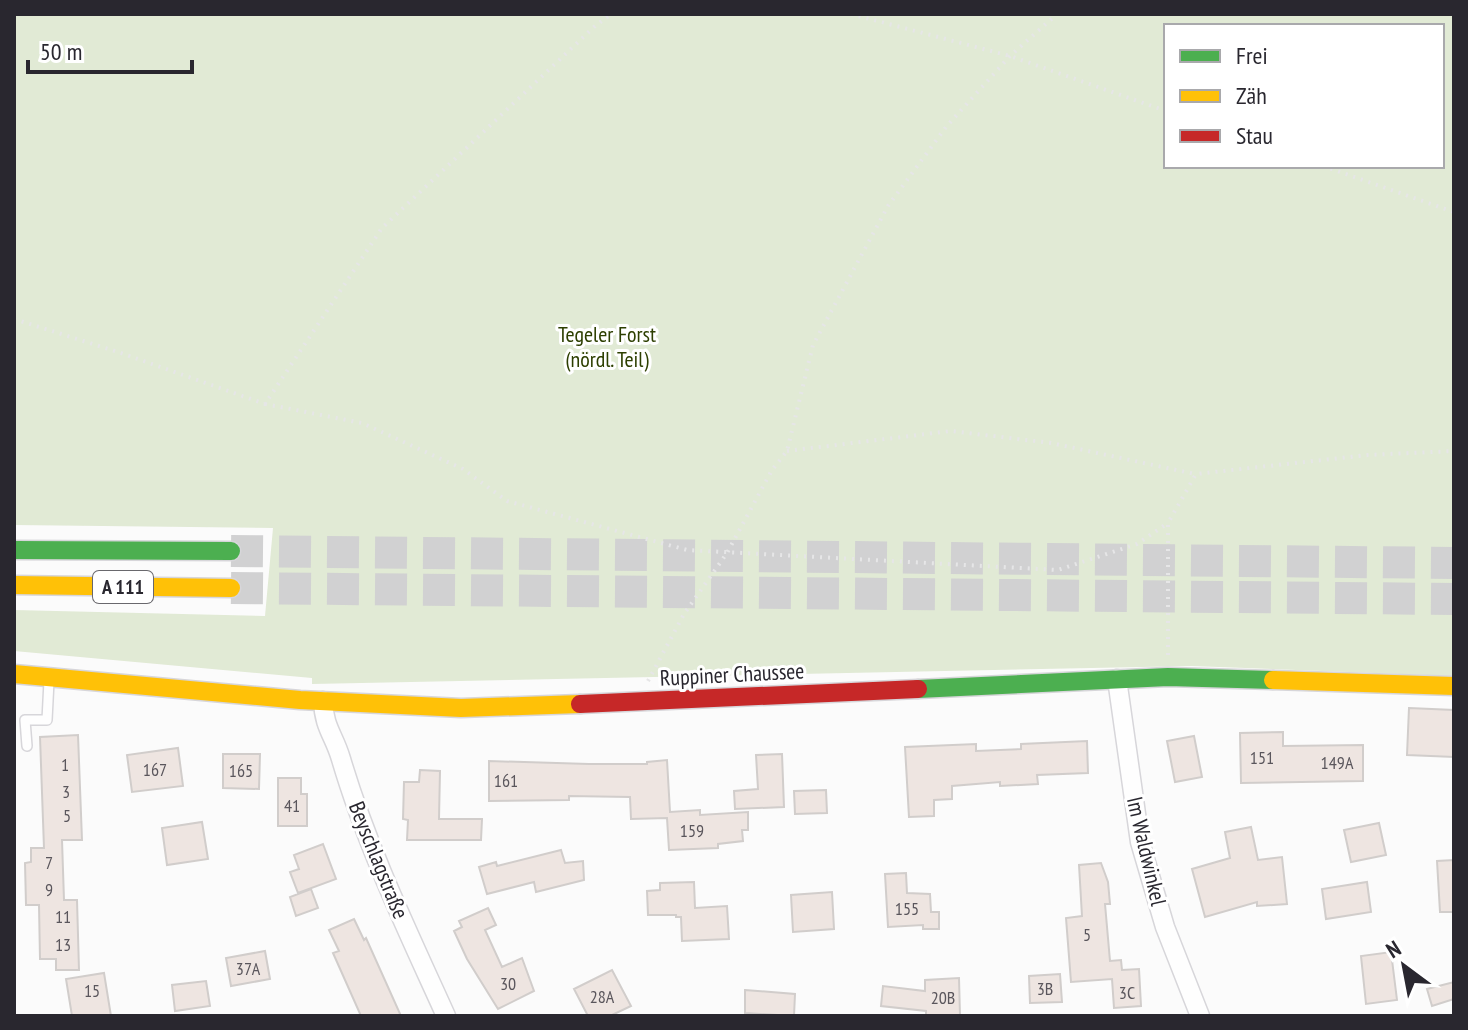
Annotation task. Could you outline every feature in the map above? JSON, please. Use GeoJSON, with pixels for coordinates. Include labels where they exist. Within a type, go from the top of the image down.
{"type":"FeatureCollection","features":[{"type":"Feature","properties":{"kind":"main road","name":"A 111"},"geometry":{"type":"LineString","coordinates":[[14,550],[231,551]]}},
{"type":"Feature","properties":{"kind":"main road","name":"A 111"},"geometry":{"type":"LineString","coordinates":[[14,585],[231,588]]}},
{"type":"Feature","properties":{"kind":"main road","name":"Ruppiner Chaussee"},"geometry":{"type":"LineString","coordinates":[[14,674],[323,701],[461,708],[1168,677],[1454,686]]}},
{"type":"Feature","properties":{"kind":"street","name":"Im Waldwinkel"},"geometry":{"type":"LineString","coordinates":[[1117,679],[1140,842],[1165,927],[1200,1016]]}},
{"type":"Feature","properties":{"kind":"street","name":"Beyschlagstraße"},"geometry":{"type":"LineString","coordinates":[[323,701],[324,722],[340,755],[369,841],[446,1016]]}},
{"type":"Feature","properties":{"kind":"lane"},"geometry":{"type":"LineString","coordinates":[[27,746],[25,720],[47,720],[50,677]]}},
{"type":"Feature","properties":{"kind":"path"},"geometry":{"type":"LineString","coordinates":[[265,404],[382,228],[611,14]]}},
{"type":"Feature","properties":{"kind":"path"},"geometry":{"type":"LineString","coordinates":[[851,14],[1010,56],[1164,110]]}},
{"type":"Feature","properties":{"kind":"path"},"geometry":{"type":"LineString","coordinates":[[636,702],[684,614],[727,553],[772,470],[787,451],[813,345],[888,206],[946,127],[1010,56],[1057,14]]}},
{"type":"Feature","properties":{"kind":"path"},"geometry":{"type":"LineString","coordinates":[[1329,168],[1454,212]]}},
{"type":"Feature","properties":{"kind":"path"},"geometry":{"type":"LineString","coordinates":[[14,319],[265,404],[362,423],[463,469],[507,501],[687,550],[1058,570],[1137,544],[1168,523],[1196,474]]}},
{"type":"Feature","properties":{"kind":"path"},"geometry":{"type":"LineString","coordinates":[[787,451],[951,431],[1051,443],[1196,474],[1368,455],[1454,451]]}},
{"type":"Feature","properties":{"kind":"path"},"geometry":{"type":"LineString","coordinates":[[1168,523],[1168,677]]}},
{"type":"Feature","properties":{"kind":"green space","name":"Tegeler Forst (nördl. Teil)"},"geometry":{"type":"Polygon","coordinates":[[[14,14],[1454,14],[1454,676],[1192,666],[312,684],[312,678],[14,651],[14,610],[265,616],[273,528],[14,525],[14,14]]]}},
{"type":"Feature","properties":{"kind":"building"},"geometry":{"type":"Polygon","coordinates":[[[1409,708],[1454,710],[1454,757],[1407,755],[1409,708]]]}},
{"type":"Feature","properties":{"kind":"building"},"geometry":{"type":"Polygon","coordinates":[[[1283,732],[1283,746],[1363,745],[1363,781],[1241,783],[1240,733],[1283,732]]]}},
{"type":"Feature","properties":{"kind":"building"},"geometry":{"type":"Polygon","coordinates":[[[78,735],[82,840],[62,840],[64,900],[77,900],[79,970],[56,970],[56,959],[40,959],[39,905],[26,905],[25,863],[31,862],[31,848],[44,848],[40,737],[78,735]]]}},
{"type":"Feature","properties":{"kind":"building"},"geometry":{"type":"Polygon","coordinates":[[[1194,736],[1202,777],[1175,782],[1167,741],[1194,736]]]}},
{"type":"Feature","properties":{"kind":"building"},"geometry":{"type":"Polygon","coordinates":[[[1087,741],[1088,773],[1037,775],[1038,784],[1000,786],[1000,782],[952,786],[952,799],[934,800],[934,816],[909,817],[905,747],[976,744],[976,751],[1021,749],[1021,744],[1087,741]]]}},
{"type":"Feature","properties":{"kind":"building"},"geometry":{"type":"Polygon","coordinates":[[[178,748],[183,786],[132,792],[127,755],[178,748]]]}},
{"type":"Feature","properties":{"kind":"building"},"geometry":{"type":"Polygon","coordinates":[[[223,754],[260,754],[259,789],[223,788],[223,754]]]}},
{"type":"Feature","properties":{"kind":"building"},"geometry":{"type":"Polygon","coordinates":[[[782,754],[784,807],[735,809],[734,791],[758,789],[756,755],[782,754]]]}},
{"type":"Feature","properties":{"kind":"building"},"geometry":{"type":"Polygon","coordinates":[[[667,760],[670,812],[700,810],[700,815],[748,812],[748,830],[742,830],[743,841],[718,844],[718,848],[669,850],[667,818],[631,819],[630,797],[569,796],[569,800],[489,801],[489,761],[647,764],[667,760]]]}},
{"type":"Feature","properties":{"kind":"building"},"geometry":{"type":"Polygon","coordinates":[[[420,770],[440,771],[439,819],[482,819],[481,840],[407,840],[408,820],[403,819],[404,782],[419,782],[420,770]]]}},
{"type":"Feature","properties":{"kind":"building"},"geometry":{"type":"Polygon","coordinates":[[[278,778],[301,778],[301,794],[307,794],[307,826],[278,826],[278,778]]]}},
{"type":"Feature","properties":{"kind":"building"},"geometry":{"type":"Polygon","coordinates":[[[826,790],[827,813],[795,814],[794,791],[826,790]]]}},
{"type":"Feature","properties":{"kind":"building"},"geometry":{"type":"Polygon","coordinates":[[[202,822],[208,859],[167,865],[162,828],[202,822]]]}},
{"type":"Feature","properties":{"kind":"building"},"geometry":{"type":"Polygon","coordinates":[[[1379,823],[1386,855],[1351,862],[1344,830],[1379,823]]]}},
{"type":"Feature","properties":{"kind":"building"},"geometry":{"type":"Polygon","coordinates":[[[1251,827],[1258,860],[1282,857],[1287,904],[1257,906],[1257,902],[1205,917],[1192,869],[1230,858],[1225,832],[1251,827]]]}},
{"type":"Feature","properties":{"kind":"building"},"geometry":{"type":"Polygon","coordinates":[[[323,844],[336,879],[298,893],[290,872],[299,869],[294,855],[323,844]]]}},
{"type":"Feature","properties":{"kind":"building"},"geometry":{"type":"Polygon","coordinates":[[[561,850],[565,863],[583,861],[584,880],[536,892],[534,882],[487,894],[479,867],[496,862],[497,866],[561,850]]]}},
{"type":"Feature","properties":{"kind":"building"},"geometry":{"type":"Polygon","coordinates":[[[1454,860],[1454,912],[1440,912],[1437,861],[1454,860]]]}},
{"type":"Feature","properties":{"kind":"building"},"geometry":{"type":"Polygon","coordinates":[[[1101,863],[1108,882],[1110,904],[1105,904],[1110,961],[1121,960],[1122,970],[1139,969],[1141,1006],[1114,1008],[1112,979],[1071,982],[1066,918],[1082,916],[1079,865],[1101,863]]]}},
{"type":"Feature","properties":{"kind":"building"},"geometry":{"type":"Polygon","coordinates":[[[906,873],[907,893],[930,894],[931,912],[939,912],[939,929],[923,929],[923,925],[888,927],[885,874],[906,873]]]}},
{"type":"Feature","properties":{"kind":"building"},"geometry":{"type":"Polygon","coordinates":[[[694,882],[695,908],[727,906],[729,939],[682,941],[681,917],[648,915],[647,891],[660,890],[660,883],[694,882]]]}},
{"type":"Feature","properties":{"kind":"building"},"geometry":{"type":"Polygon","coordinates":[[[1367,882],[1371,912],[1326,919],[1322,889],[1367,882]]]}},
{"type":"Feature","properties":{"kind":"building"},"geometry":{"type":"Polygon","coordinates":[[[311,889],[318,908],[296,916],[290,897],[311,889]]]}},
{"type":"Feature","properties":{"kind":"building"},"geometry":{"type":"Polygon","coordinates":[[[832,892],[834,929],[793,932],[791,895],[832,892]]]}},
{"type":"Feature","properties":{"kind":"building"},"geometry":{"type":"Polygon","coordinates":[[[488,908],[496,925],[485,930],[502,967],[522,958],[534,991],[498,1009],[467,959],[454,931],[462,927],[459,921],[488,908]]]}},
{"type":"Feature","properties":{"kind":"building"},"geometry":{"type":"Polygon","coordinates":[[[354,919],[364,940],[366,938],[401,1016],[361,1016],[333,953],[339,951],[329,930],[354,919]]]}},
{"type":"Feature","properties":{"kind":"building"},"geometry":{"type":"Polygon","coordinates":[[[265,951],[270,979],[231,986],[226,958],[265,951]]]}},
{"type":"Feature","properties":{"kind":"building"},"geometry":{"type":"Polygon","coordinates":[[[1391,952],[1397,1000],[1366,1004],[1361,956],[1391,952]]]}},
{"type":"Feature","properties":{"kind":"building"},"geometry":{"type":"Polygon","coordinates":[[[612,970],[631,1006],[610,1016],[588,1016],[574,989],[612,970]]]}},
{"type":"Feature","properties":{"kind":"building"},"geometry":{"type":"Polygon","coordinates":[[[104,973],[111,1016],[72,1016],[66,979],[104,973]]]}},
{"type":"Feature","properties":{"kind":"building"},"geometry":{"type":"Polygon","coordinates":[[[1060,974],[1062,1002],[1030,1003],[1029,976],[1060,974]]]}},
{"type":"Feature","properties":{"kind":"building"},"geometry":{"type":"Polygon","coordinates":[[[959,978],[960,1016],[926,1016],[926,1011],[881,1006],[883,986],[925,991],[925,980],[959,978]]]}},
{"type":"Feature","properties":{"kind":"building"},"geometry":{"type":"Polygon","coordinates":[[[206,981],[210,1006],[175,1011],[172,985],[206,981]]]}},
{"type":"Feature","properties":{"kind":"building"},"geometry":{"type":"Polygon","coordinates":[[[1454,982],[1454,999],[1432,1006],[1427,989],[1454,982]]]}},
{"type":"Feature","properties":{"kind":"building"},"geometry":{"type":"Polygon","coordinates":[[[745,990],[795,994],[794,1016],[745,1013],[745,990]]]}},
{"type":"Feature","properties":{"kind":"tunnel"},"geometry":{"type":"LineString","coordinates":[[231,551],[1454,563]]}},
{"type":"Feature","properties":{"kind":"tunnel"},"geometry":{"type":"LineString","coordinates":[[231,588],[1454,599]]}},
{"type":"Feature","properties":{"kind":"traffic: fast"},"geometry":{"type":"LineString","coordinates":[[14,550],[231,551]]}},
{"type":"Feature","properties":{"kind":"traffic: fast"},"geometry":{"type":"LineString","coordinates":[[918,689],[1168,677],[1273,680]]}},
{"type":"Feature","properties":{"kind":"traffic: slow"},"geometry":{"type":"LineString","coordinates":[[14,585],[231,588]]}},
{"type":"Feature","properties":{"kind":"traffic: slow"},"geometry":{"type":"LineString","coordinates":[[14,674],[300,700],[461,708],[580,704]]}},
{"type":"Feature","properties":{"kind":"traffic: slow"},"geometry":{"type":"LineString","coordinates":[[1273,680],[1454,686]]}},
{"type":"Feature","properties":{"kind":"traffic: jam"},"geometry":{"type":"LineString","coordinates":[[580,704],[918,689]]}}]}
